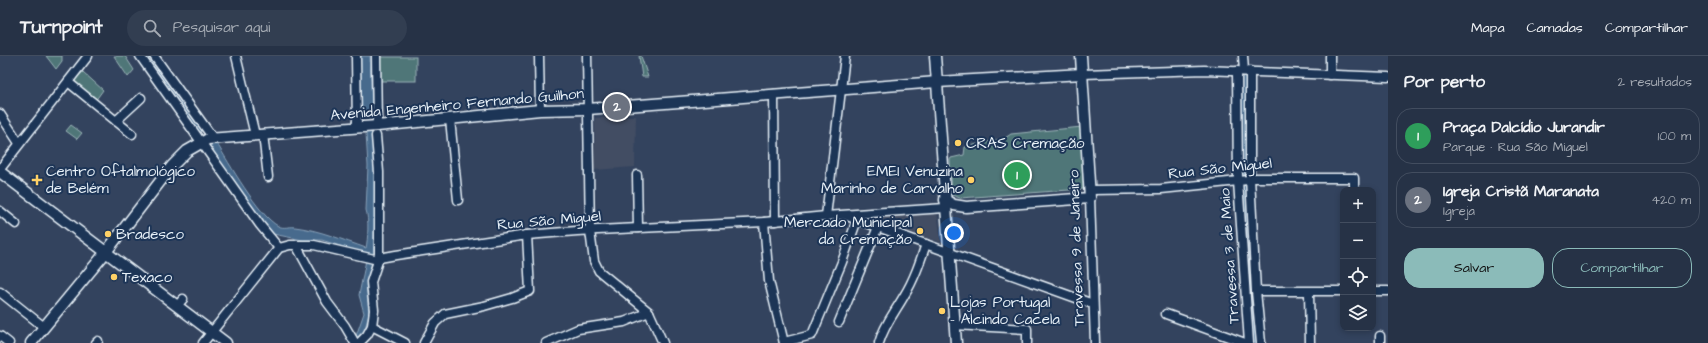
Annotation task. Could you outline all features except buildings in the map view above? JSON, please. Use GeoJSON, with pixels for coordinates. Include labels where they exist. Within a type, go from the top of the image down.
{"type":"FeatureCollection","features":[{"type":"Feature","properties":{"kind":"main road"},"geometry":{"type":"LineString","coordinates":[[935,56],[948,252],[956,343]]}},
{"type":"Feature","properties":{"kind":"main road","name":"Travessa 9 de Janeiro"},"geometry":{"type":"LineString","coordinates":[[1081,56],[1090,194]]}},
{"type":"Feature","properties":{"kind":"main road","name":"Avenida Engenheiro Fernando Guilhon"},"geometry":{"type":"LineString","coordinates":[[31,343],[106,252],[172,166],[187,151],[202,142],[213,138],[357,127],[377,131],[450,119],[540,110],[588,109],[937,82],[1083,74]]}},
{"type":"Feature","properties":{"kind":"main road"},"geometry":{"type":"LineString","coordinates":[[0,171],[106,252],[180,302],[226,343]]}},
{"type":"Feature","properties":{"kind":"main road","name":"Rua São Miguel"},"geometry":{"type":"LineString","coordinates":[[945,209],[955,210],[966,207],[1090,194]]}},
{"type":"Feature","properties":{"kind":"main road","name":"Rua São Miguel"},"geometry":{"type":"LineString","coordinates":[[945,209],[954,205],[966,207]]}},
{"type":"Feature","properties":{"kind":"street"},"geometry":{"type":"LineString","coordinates":[[0,171],[19,143],[88,56]]}},
{"type":"Feature","properties":{"kind":"street"},"geometry":{"type":"LineString","coordinates":[[140,56],[260,226],[279,248],[204,343]]}},
{"type":"Feature","properties":{"kind":"street"},"geometry":{"type":"LineString","coordinates":[[154,56],[213,138]]}},
{"type":"Feature","properties":{"kind":"street"},"geometry":{"type":"LineString","coordinates":[[236,56],[259,134],[268,177]]}},
{"type":"Feature","properties":{"kind":"street"},"geometry":{"type":"LineString","coordinates":[[356,56],[357,127]]}},
{"type":"Feature","properties":{"kind":"street"},"geometry":{"type":"LineString","coordinates":[[359,343],[367,335],[372,326],[374,310],[371,282],[379,172],[376,56]]}},
{"type":"Feature","properties":{"kind":"street"},"geometry":{"type":"LineString","coordinates":[[538,56],[540,110]]}},
{"type":"Feature","properties":{"kind":"street"},"geometry":{"type":"LineString","coordinates":[[587,56],[590,231],[594,261],[599,271],[639,302],[649,312],[655,322],[663,343]]}},
{"type":"Feature","properties":{"kind":"street"},"geometry":{"type":"LineString","coordinates":[[826,216],[845,56]]}},
{"type":"Feature","properties":{"kind":"street","name":"Travessa 3 de Maio"},"geometry":{"type":"LineString","coordinates":[[1243,56],[1256,291],[1261,343]]}},
{"type":"Feature","properties":{"kind":"street"},"geometry":{"type":"LineString","coordinates":[[1330,56],[1330,75]]}},
{"type":"Feature","properties":{"kind":"street","name":"Avenida Engenheiro Fernando Guilhon"},"geometry":{"type":"LineString","coordinates":[[1083,74],[1163,70],[1244,71],[1388,77]]}},
{"type":"Feature","properties":{"kind":"street","name":"Travessa 3 de Maio"},"geometry":{"type":"LineString","coordinates":[[1244,71],[1238,181],[1249,343]]}},
{"type":"Feature","properties":{"kind":"street"},"geometry":{"type":"LineString","coordinates":[[68,82],[132,134]]}},
{"type":"Feature","properties":{"kind":"street"},"geometry":{"type":"LineString","coordinates":[[774,94],[775,221]]}},
{"type":"Feature","properties":{"kind":"street"},"geometry":{"type":"LineString","coordinates":[[116,121],[141,98]]}},
{"type":"Feature","properties":{"kind":"street"},"geometry":{"type":"LineString","coordinates":[[0,114],[19,143]]}},
{"type":"Feature","properties":{"kind":"street"},"geometry":{"type":"LineString","coordinates":[[450,119],[458,200]]}},
{"type":"Feature","properties":{"kind":"street"},"geometry":{"type":"LineString","coordinates":[[637,175],[638,228]]}},
{"type":"Feature","properties":{"kind":"street","name":"Rua São Miguel"},"geometry":{"type":"LineString","coordinates":[[1090,194],[1161,189],[1249,179],[1354,178],[1354,187]]}},
{"type":"Feature","properties":{"kind":"street","name":"Travessa 9 de Janeiro"},"geometry":{"type":"LineString","coordinates":[[1090,194],[1095,343]]}},
{"type":"Feature","properties":{"kind":"street","name":"Rua São Miguel"},"geometry":{"type":"LineString","coordinates":[[279,248],[296,245],[314,245],[373,259],[527,235],[764,222],[826,216],[945,209]]}},
{"type":"Feature","properties":{"kind":"street"},"geometry":{"type":"LineString","coordinates":[[0,211],[16,224]]}},
{"type":"Feature","properties":{"kind":"street"},"geometry":{"type":"LineString","coordinates":[[844,215],[1093,304]]}},
{"type":"Feature","properties":{"kind":"street"},"geometry":{"type":"LineString","coordinates":[[764,222],[769,281],[784,343],[812,335],[842,262],[857,220]]}},
{"type":"Feature","properties":{"kind":"street"},"geometry":{"type":"LineString","coordinates":[[839,322],[878,228]]}},
{"type":"Feature","properties":{"kind":"street"},"geometry":{"type":"LineString","coordinates":[[424,343],[435,323],[445,314],[484,306],[530,291],[527,235]]}},
{"type":"Feature","properties":{"kind":"street"},"geometry":{"type":"LineString","coordinates":[[879,343],[886,323],[905,295],[918,268],[926,244]]}},
{"type":"Feature","properties":{"kind":"street"},"geometry":{"type":"LineString","coordinates":[[296,245],[327,302],[345,326],[355,343]]}},
{"type":"Feature","properties":{"kind":"street"},"geometry":{"type":"LineString","coordinates":[[1256,291],[1340,291]]}},
{"type":"Feature","properties":{"kind":"street"},"geometry":{"type":"LineString","coordinates":[[1376,291],[1388,291]]}},
{"type":"Feature","properties":{"kind":"street"},"geometry":{"type":"LineString","coordinates":[[0,292],[44,327]]}},
{"type":"Feature","properties":{"kind":"street"},"geometry":{"type":"LineString","coordinates":[[1309,292],[1310,343]]}},
{"type":"Feature","properties":{"kind":"street"},"geometry":{"type":"LineString","coordinates":[[546,343],[578,329],[624,322],[649,312]]}},
{"type":"Feature","properties":{"kind":"street"},"geometry":{"type":"LineString","coordinates":[[1166,314],[1245,343]]}},
{"type":"Feature","properties":{"kind":"street"},"geometry":{"type":"LineString","coordinates":[[954,325],[1027,329],[1027,343]]}},
{"type":"Feature","properties":{"kind":"street"},"geometry":{"type":"LineString","coordinates":[[372,326],[405,343]]}},
{"type":"Feature","properties":{"kind":"street"},"geometry":{"type":"LineString","coordinates":[[0,336],[9,343]]}},
{"type":"Feature","properties":{"kind":"shaded area"},"geometry":{"type":"Polygon","coordinates":[[[143,56],[151,56],[204,130],[197,133],[143,56]]]}},
{"type":"Feature","properties":{"kind":"shaded area"},"geometry":{"type":"Polygon","coordinates":[[[359,56],[370,56],[372,114],[369,118],[364,118],[360,111],[359,56]]]}},
{"type":"Feature","properties":{"kind":"shaded area"},"geometry":{"type":"Polygon","coordinates":[[[636,116],[635,167],[594,170],[595,118],[636,116]]]}},
{"type":"Feature","properties":{"kind":"shaded area"},"geometry":{"type":"Polygon","coordinates":[[[372,131],[376,198],[373,257],[322,240],[303,240],[268,233],[206,146],[216,142],[253,200],[270,220],[278,226],[313,230],[366,248],[368,229],[366,210],[368,166],[366,133],[372,131]]]}},
{"type":"Feature","properties":{"kind":"shaded area","name":"Mercado Municipal da Cremação"},"geometry":{"type":"Polygon","coordinates":[[[937,211],[941,242],[860,220],[860,216],[937,211]]]}},
{"type":"Feature","properties":{"kind":"shaded area"},"geometry":{"type":"Polygon","coordinates":[[[366,260],[372,261],[366,285],[369,314],[364,332],[358,342],[356,336],[364,313],[359,295],[366,260]]]}},
{"type":"Feature","properties":{"kind":"green space"},"geometry":{"type":"Polygon","coordinates":[[[46,56],[62,56],[62,61],[56,69],[46,56]]]}},
{"type":"Feature","properties":{"kind":"green space"},"geometry":{"type":"Polygon","coordinates":[[[114,56],[125,56],[134,70],[128,77],[114,56]]]}},
{"type":"Feature","properties":{"kind":"green space"},"geometry":{"type":"Polygon","coordinates":[[[639,56],[641,56],[648,77],[642,77],[639,56]]]}},
{"type":"Feature","properties":{"kind":"green space"},"geometry":{"type":"Polygon","coordinates":[[[380,57],[416,57],[416,81],[380,81],[380,57]]]}},
{"type":"Feature","properties":{"kind":"green space"},"geometry":{"type":"Polygon","coordinates":[[[83,72],[103,90],[95,101],[72,81],[83,72]]]}},
{"type":"Feature","properties":{"kind":"green space"},"geometry":{"type":"Polygon","coordinates":[[[71,125],[82,133],[77,139],[66,131],[71,125]]]}},
{"type":"Feature","properties":{"kind":"green space"},"geometry":{"type":"Polygon","coordinates":[[[1082,127],[1083,189],[960,198],[952,195],[950,160],[951,158],[964,155],[965,147],[1005,138],[1011,134],[1082,127]]]}},
{"type":"Feature","properties":{"kind":"waterway"},"geometry":{"type":"LineString","coordinates":[[1244,71],[1247,207],[1254,343]]}},
{"type":"Feature","properties":{"kind":"place","name":"Igreja Cristã Maranata"},"geometry":{"type":"Point","coordinates":[617,107]}},
{"type":"Feature","properties":{"kind":"place","name":"CRAS Cremação"},"geometry":{"type":"Point","coordinates":[958,143]}},
{"type":"Feature","properties":{"kind":"place","name":"Praça Dalcídio Jurandir"},"geometry":{"type":"Point","coordinates":[1017,175]}},
{"type":"Feature","properties":{"kind":"place","name":"Centro Oftalmológico de Belém"},"geometry":{"type":"Point","coordinates":[37,180]}},
{"type":"Feature","properties":{"kind":"place","name":"EMEI Venuzina Marinho de Carvalho"},"geometry":{"type":"Point","coordinates":[971,180]}},
{"type":"Feature","properties":{"kind":"place","name":"Mercado Municipal da Cremação"},"geometry":{"type":"Point","coordinates":[920,231]}},
{"type":"Feature","properties":{"kind":"place","name":"Bradesco"},"geometry":{"type":"Point","coordinates":[108,234]}},
{"type":"Feature","properties":{"kind":"place","name":"Texaco"},"geometry":{"type":"Point","coordinates":[114,277]}},
{"type":"Feature","properties":{"kind":"place","name":"Lojas Portugal - Alcindo Cacela"},"geometry":{"type":"Point","coordinates":[942,311]}}]}
